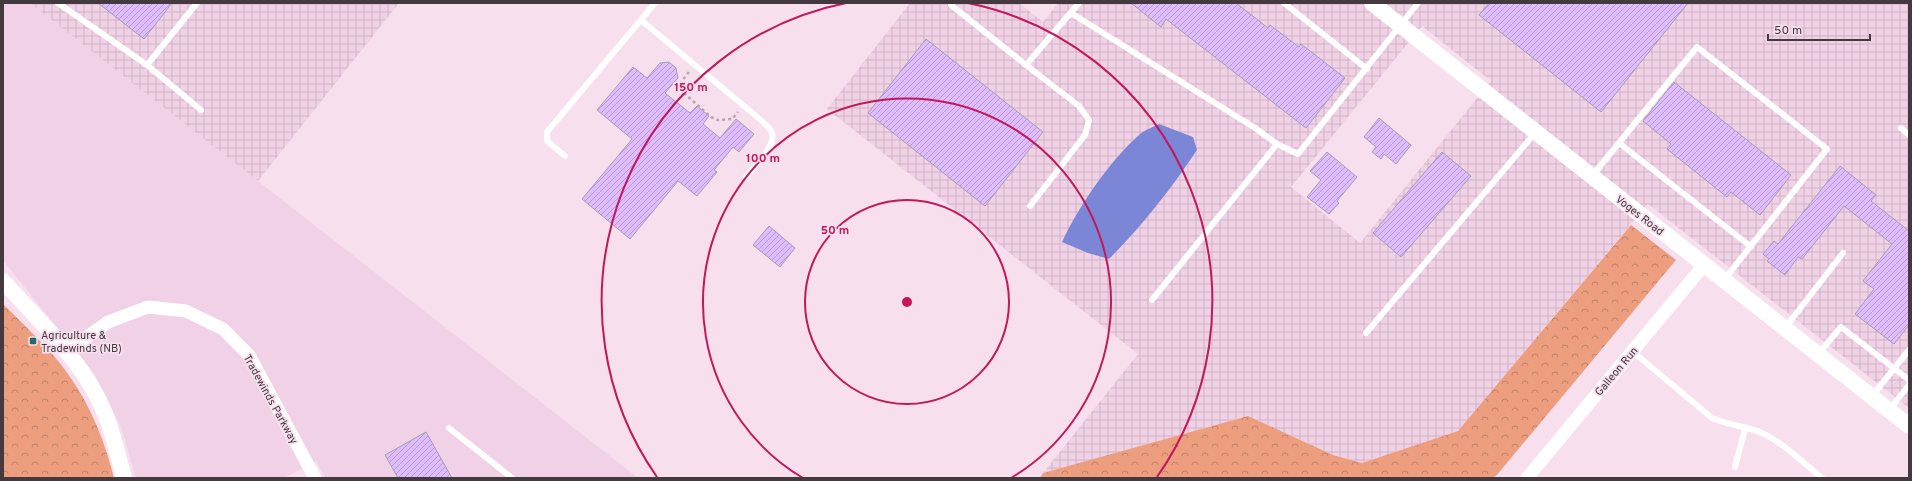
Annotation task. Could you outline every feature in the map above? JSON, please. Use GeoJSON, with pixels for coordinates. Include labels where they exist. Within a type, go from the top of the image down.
{"type":"FeatureCollection","features":[{"type":"Feature","properties":{"kind":"street","name":"Voges Road"},"geometry":{"type":"LineString","coordinates":[[1372,3],[1909,426]]}},
{"type":"Feature","properties":{"kind":"street","name":"Galleon Run"},"geometry":{"type":"LineString","coordinates":[[1527,478],[1704,265]]}},
{"type":"Feature","properties":{"kind":"street"},"geometry":{"type":"LineString","coordinates":[[3,281],[66,352],[84,376],[104,410],[124,478]]}},
{"type":"Feature","properties":{"kind":"street","name":"Tradewinds Parkway"},"geometry":{"type":"LineString","coordinates":[[66,352],[108,322],[148,307],[186,311],[223,329],[249,355],[314,478]]}},
{"type":"Feature","properties":{"kind":"lane"},"geometry":{"type":"LineString","coordinates":[[58,3],[147,65],[201,110]]}},
{"type":"Feature","properties":{"kind":"lane"},"geometry":{"type":"LineString","coordinates":[[147,65],[197,3]]}},
{"type":"Feature","properties":{"kind":"lane"},"geometry":{"type":"LineString","coordinates":[[566,156],[547,141],[547,132],[655,3]]}},
{"type":"Feature","properties":{"kind":"lane"},"geometry":{"type":"LineString","coordinates":[[1026,65],[1079,3]]}},
{"type":"Feature","properties":{"kind":"lane"},"geometry":{"type":"LineString","coordinates":[[1284,3],[1367,69]]}},
{"type":"Feature","properties":{"kind":"lane"},"geometry":{"type":"LineString","coordinates":[[1071,13],[1248,124],[1277,144],[1298,154],[1418,3]]}},
{"type":"Feature","properties":{"kind":"lane"},"geometry":{"type":"LineString","coordinates":[[951,5],[1079,106],[1090,120],[1085,135],[1030,206]]}},
{"type":"Feature","properties":{"kind":"lane"},"geometry":{"type":"LineString","coordinates":[[641,20],[772,131],[773,140],[771,146],[746,177]]}},
{"type":"Feature","properties":{"kind":"lane"},"geometry":{"type":"LineString","coordinates":[[1592,176],[1697,47],[1704,52],[1827,149],[1724,280]]}},
{"type":"Feature","properties":{"kind":"lane"},"geometry":{"type":"LineString","coordinates":[[1901,128],[1909,134]]}},
{"type":"Feature","properties":{"kind":"lane"},"geometry":{"type":"LineString","coordinates":[[1366,333],[1536,132]]}},
{"type":"Feature","properties":{"kind":"lane"},"geometry":{"type":"LineString","coordinates":[[1619,143],[1750,246]]}},
{"type":"Feature","properties":{"kind":"lane"},"geometry":{"type":"LineString","coordinates":[[1152,300],[1277,144]]}},
{"type":"Feature","properties":{"kind":"lane"},"geometry":{"type":"LineString","coordinates":[[1785,328],[1843,254]]}},
{"type":"Feature","properties":{"kind":"lane"},"geometry":{"type":"LineString","coordinates":[[1818,354],[1841,327],[1909,380]]}},
{"type":"Feature","properties":{"kind":"lane"},"geometry":{"type":"LineString","coordinates":[[1872,396],[1909,350]]}},
{"type":"Feature","properties":{"kind":"lane"},"geometry":{"type":"LineString","coordinates":[[1632,351],[1712,418],[1725,424],[1760,432],[1772,438],[1822,478]]}},
{"type":"Feature","properties":{"kind":"lane"},"geometry":{"type":"LineString","coordinates":[[1889,410],[1909,385]]}},
{"type":"Feature","properties":{"kind":"lane"},"geometry":{"type":"LineString","coordinates":[[450,428],[512,478]]}},
{"type":"Feature","properties":{"kind":"lane"},"geometry":{"type":"LineString","coordinates":[[1735,467],[1745,429]]}},
{"type":"Feature","properties":{"kind":"path"},"geometry":{"type":"LineString","coordinates":[[695,65],[681,82],[685,94],[711,117],[718,120],[732,119],[743,106]]}},
{"type":"Feature","properties":{"kind":"shaded area"},"geometry":{"type":"Polygon","coordinates":[[[3,3],[30,3],[638,478],[325,478],[316,461],[284,478],[136,478],[121,427],[94,374],[3,260],[3,3]]]}},
{"type":"Feature","properties":{"kind":"shaded area"},"geometry":{"type":"Polygon","coordinates":[[[30,3],[399,3],[258,181],[30,3]]]}},
{"type":"Feature","properties":{"kind":"shaded area"},"geometry":{"type":"Polygon","coordinates":[[[910,3],[1019,3],[1043,22],[1058,3],[1909,3],[1909,408],[1648,204],[1458,431],[1362,463],[1333,455],[1248,416],[1043,473],[1138,354],[827,109],[910,3]],[[1422,26],[1291,187],[1360,243],[1491,81],[1422,26]]]}},
{"type":"Feature","properties":{"kind":"green space"},"geometry":{"type":"Polygon","coordinates":[[[1631,225],[1676,260],[1496,476],[1491,478],[1040,478],[1043,473],[1248,416],[1333,455],[1362,463],[1458,431],[1631,225]]]}},
{"type":"Feature","properties":{"kind":"green space"},"geometry":{"type":"Polygon","coordinates":[[[3,304],[65,369],[91,413],[104,445],[114,478],[3,478],[3,304]]]}},
{"type":"Feature","properties":{"kind":"water"},"geometry":{"type":"Polygon","coordinates":[[[1159,124],[1193,137],[1197,150],[1156,207],[1109,259],[1088,253],[1062,242],[1077,213],[1106,170],[1140,134],[1159,124]]]}},
{"type":"Feature","properties":{"kind":"building"},"geometry":{"type":"Polygon","coordinates":[[[98,3],[172,3],[144,39],[98,3]]]}},
{"type":"Feature","properties":{"kind":"building"},"geometry":{"type":"Polygon","coordinates":[[[1131,3],[1236,3],[1268,28],[1270,25],[1299,47],[1301,44],[1345,78],[1306,128],[1166,19],[1161,27],[1131,3]]]}},
{"type":"Feature","properties":{"kind":"building"},"geometry":{"type":"Polygon","coordinates":[[[1489,3],[1688,3],[1601,112],[1479,15],[1489,3]]]}},
{"type":"Feature","properties":{"kind":"building"},"geometry":{"type":"Polygon","coordinates":[[[926,39],[1043,132],[985,206],[868,113],[926,39]]]}},
{"type":"Feature","properties":{"kind":"building"},"geometry":{"type":"Polygon","coordinates":[[[669,62],[676,68],[678,78],[665,93],[690,113],[697,106],[709,116],[703,124],[720,138],[736,119],[754,134],[739,152],[733,147],[714,170],[717,172],[697,196],[678,181],[630,239],[582,199],[632,139],[597,110],[633,67],[647,78],[660,63],[669,62]]]}},
{"type":"Feature","properties":{"kind":"building"},"geometry":{"type":"Polygon","coordinates":[[[1674,82],[1791,175],[1760,215],[1731,192],[1727,197],[1667,149],[1671,144],[1643,121],[1674,82]]]}},
{"type":"Feature","properties":{"kind":"building"},"geometry":{"type":"Polygon","coordinates":[[[1379,118],[1411,145],[1396,164],[1384,154],[1381,159],[1372,152],[1376,147],[1364,137],[1379,118]]]}},
{"type":"Feature","properties":{"kind":"building"},"geometry":{"type":"Polygon","coordinates":[[[1327,152],[1357,177],[1337,201],[1339,203],[1329,214],[1307,197],[1321,180],[1310,171],[1327,152]]]}},
{"type":"Feature","properties":{"kind":"building"},"geometry":{"type":"Polygon","coordinates":[[[1442,152],[1471,176],[1401,257],[1373,233],[1442,152]]]}},
{"type":"Feature","properties":{"kind":"building"},"geometry":{"type":"Polygon","coordinates":[[[1840,166],[1876,195],[1871,201],[1909,231],[1909,325],[1894,344],[1855,314],[1874,289],[1863,281],[1892,244],[1844,206],[1802,259],[1798,257],[1785,275],[1767,261],[1769,259],[1763,254],[1774,241],[1778,244],[1840,166]]]}},
{"type":"Feature","properties":{"kind":"building"},"geometry":{"type":"Polygon","coordinates":[[[769,226],[795,248],[780,267],[753,245],[769,226]]]}},
{"type":"Feature","properties":{"kind":"building"},"geometry":{"type":"Polygon","coordinates":[[[426,432],[452,478],[398,478],[385,455],[426,432]]]}},
{"type":"Feature","properties":{"kind":"place","name":"Agriculture & Tradewinds (NB)"},"geometry":{"type":"Point","coordinates":[33,341]}}]}
